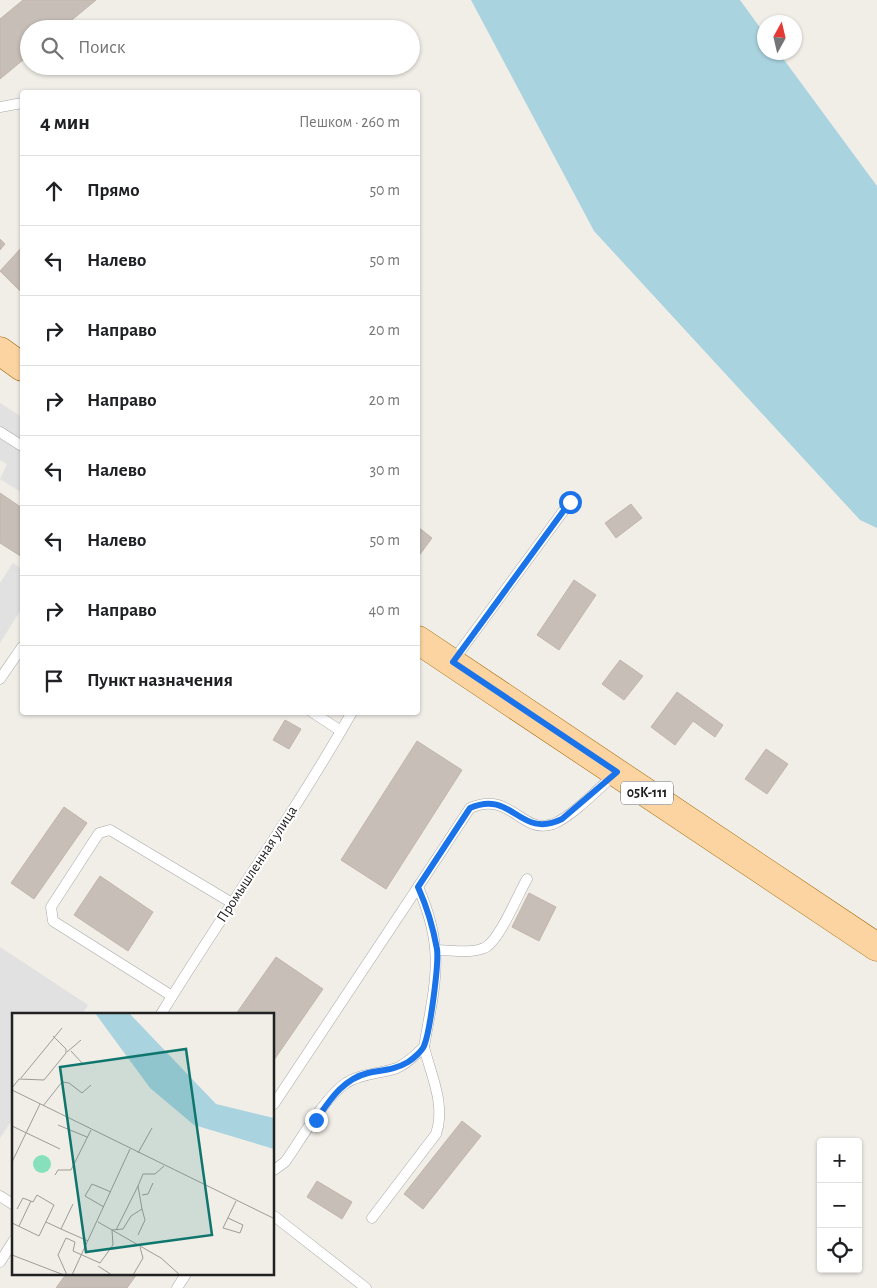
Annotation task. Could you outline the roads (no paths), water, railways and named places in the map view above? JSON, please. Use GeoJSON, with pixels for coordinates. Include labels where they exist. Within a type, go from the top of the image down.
{"type":"FeatureCollection","features":[{"type":"Feature","properties":{"kind":"main road"},"geometry":{"type":"LineString","coordinates":[[0,351],[20,365]]}},
{"type":"Feature","properties":{"kind":"main road","name":"05К-111"},"geometry":{"type":"LineString","coordinates":[[420,641],[877,947]]}},
{"type":"Feature","properties":{"kind":"lane"},"geometry":{"type":"LineString","coordinates":[[0,106],[20,103]]}},
{"type":"Feature","properties":{"kind":"lane"},"geometry":{"type":"LineString","coordinates":[[0,432],[20,445]]}},
{"type":"Feature","properties":{"kind":"lane"},"geometry":{"type":"LineString","coordinates":[[453,662],[570,502]]}},
{"type":"Feature","properties":{"kind":"lane"},"geometry":{"type":"LineString","coordinates":[[0,679],[20,650]]}},
{"type":"Feature","properties":{"kind":"lane"},"geometry":{"type":"LineString","coordinates":[[317,715],[341,731]]}},
{"type":"Feature","properties":{"kind":"lane","name":"Промышленная улица"},"geometry":{"type":"LineString","coordinates":[[162,1013],[350,715]]}},
{"type":"Feature","properties":{"kind":"lane"},"geometry":{"type":"LineString","coordinates":[[275,1102],[470,808],[484,802],[498,804],[527,821],[541,825],[552,824],[562,819],[617,772]]}},
{"type":"Feature","properties":{"kind":"lane"},"geometry":{"type":"LineString","coordinates":[[172,996],[53,921],[51,907],[99,833],[110,830],[232,903]]}},
{"type":"Feature","properties":{"kind":"lane"},"geometry":{"type":"LineString","coordinates":[[437,950],[471,951],[485,948],[494,941],[527,879]]}},
{"type":"Feature","properties":{"kind":"lane"},"geometry":{"type":"LineString","coordinates":[[372,1218],[436,1134],[440,1124],[439,1101],[424,1047],[437,970],[437,950],[432,922],[418,887]]}},
{"type":"Feature","properties":{"kind":"lane"},"geometry":{"type":"LineString","coordinates":[[275,1169],[285,1162],[334,1094],[346,1084],[366,1073],[395,1068],[409,1061],[424,1047]]}},
{"type":"Feature","properties":{"kind":"lane"},"geometry":{"type":"LineString","coordinates":[[0,1196],[12,1204]]}},
{"type":"Feature","properties":{"kind":"lane"},"geometry":{"type":"LineString","coordinates":[[275,1217],[366,1288]]}},
{"type":"Feature","properties":{"kind":"lane"},"geometry":{"type":"LineString","coordinates":[[0,1262],[12,1243]]}},
{"type":"Feature","properties":{"kind":"lane"},"geometry":{"type":"LineString","coordinates":[[177,1288],[185,1276]]}},
{"type":"Feature","properties":{"kind":"water"},"geometry":{"type":"Polygon","coordinates":[[[471,0],[740,0],[757,23],[757,60],[784,60],[877,186],[877,528],[860,520],[594,231],[471,0]]]}}]}
